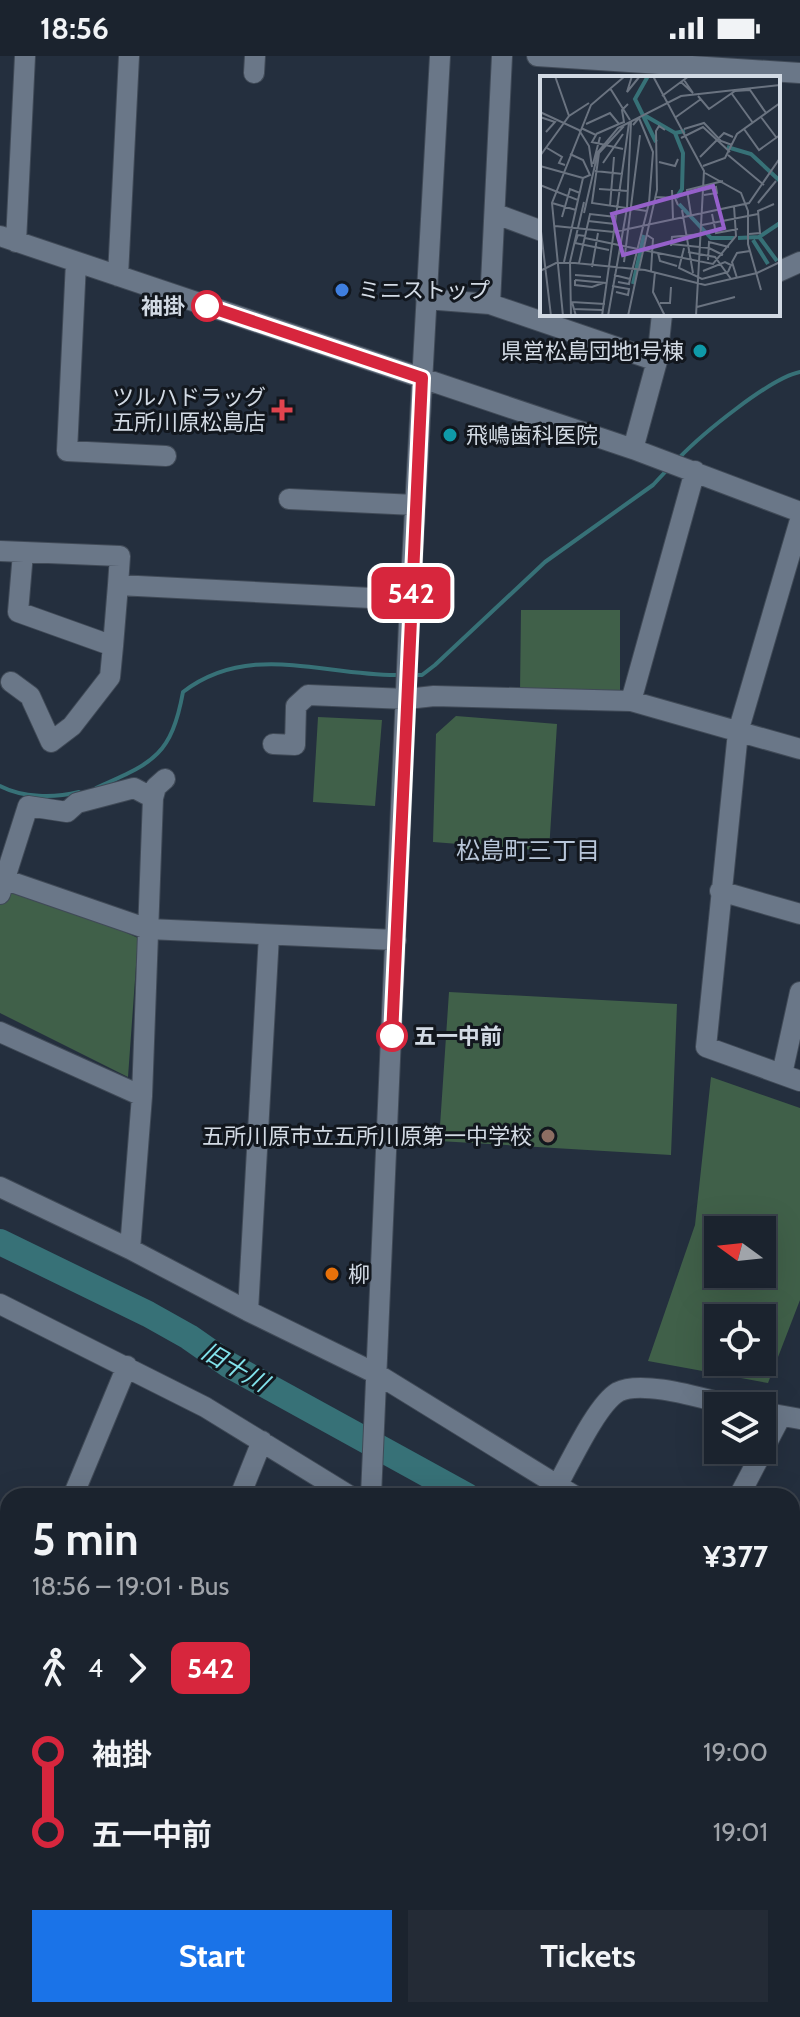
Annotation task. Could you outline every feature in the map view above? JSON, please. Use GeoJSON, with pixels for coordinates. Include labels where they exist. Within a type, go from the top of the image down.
{"type":"FeatureCollection","features":[{"type":"Feature","properties":{"kind":"street"},"geometry":{"type":"LineString","coordinates":[[25,56],[8,239],[633,449],[800,512]]}},
{"type":"Feature","properties":{"kind":"street"},"geometry":{"type":"LineString","coordinates":[[118,276],[129,56]]}},
{"type":"Feature","properties":{"kind":"street"},"geometry":{"type":"LineString","coordinates":[[371,1488],[410,600],[440,56]]}},
{"type":"Feature","properties":{"kind":"street"},"geometry":{"type":"LineString","coordinates":[[490,304],[502,56]]}},
{"type":"Feature","properties":{"kind":"street"},"geometry":{"type":"LineString","coordinates":[[537,56],[588,69],[674,67],[770,69],[800,73]]}},
{"type":"Feature","properties":{"kind":"street"},"geometry":{"type":"LineString","coordinates":[[496,214],[540,230]]}},
{"type":"Feature","properties":{"kind":"street"},"geometry":{"type":"LineString","coordinates":[[76,262],[67,451],[166,456]]}},
{"type":"Feature","properties":{"kind":"street"},"geometry":{"type":"LineString","coordinates":[[780,271],[800,262]]}},
{"type":"Feature","properties":{"kind":"street"},"geometry":{"type":"LineString","coordinates":[[426,299],[490,304],[657,361]]}},
{"type":"Feature","properties":{"kind":"street"},"geometry":{"type":"LineString","coordinates":[[633,449],[657,361],[662,316]]}},
{"type":"Feature","properties":{"kind":"street"},"geometry":{"type":"LineString","coordinates":[[631,701],[691,470]]}},
{"type":"Feature","properties":{"kind":"street"},"geometry":{"type":"LineString","coordinates":[[289,499],[415,505]]}},
{"type":"Feature","properties":{"kind":"street"},"geometry":{"type":"LineString","coordinates":[[800,520],[738,732],[706,1047],[791,1078],[800,992]]}},
{"type":"Feature","properties":{"kind":"street"},"geometry":{"type":"LineString","coordinates":[[0,551],[120,556],[110,677],[72,726],[51,742],[30,696],[11,682]]}},
{"type":"Feature","properties":{"kind":"street"},"geometry":{"type":"LineString","coordinates":[[23,553],[18,612],[113,646]]}},
{"type":"Feature","properties":{"kind":"street"},"geometry":{"type":"LineString","coordinates":[[118,585],[410,600]]}},
{"type":"Feature","properties":{"kind":"street"},"geometry":{"type":"LineString","coordinates":[[273,744],[295,745],[296,706],[308,695],[407,694],[631,701],[800,749]]}},
{"type":"Feature","properties":{"kind":"street"},"geometry":{"type":"LineString","coordinates":[[130,1249],[142,1096],[153,798],[156,787],[165,779]]}},
{"type":"Feature","properties":{"kind":"street"},"geometry":{"type":"LineString","coordinates":[[153,798],[134,788],[77,803],[67,812],[28,806],[2,884],[148,929],[396,940]]}},
{"type":"Feature","properties":{"kind":"street"},"geometry":{"type":"LineString","coordinates":[[720,891],[800,914]]}},
{"type":"Feature","properties":{"kind":"street"},"geometry":{"type":"LineString","coordinates":[[248,1311],[269,935]]}},
{"type":"Feature","properties":{"kind":"street"},"geometry":{"type":"LineString","coordinates":[[0,1032],[142,1096]]}},
{"type":"Feature","properties":{"kind":"street"},"geometry":{"type":"LineString","coordinates":[[0,1187],[130,1249],[377,1380],[561,1488]]}},
{"type":"Feature","properties":{"kind":"street"},"geometry":{"type":"LineString","coordinates":[[0,1304],[205,1407],[337,1488]]}},
{"type":"Feature","properties":{"kind":"street"},"geometry":{"type":"LineString","coordinates":[[76,1488],[127,1366]]}},
{"type":"Feature","properties":{"kind":"street"},"geometry":{"type":"LineString","coordinates":[[567,1488],[603,1407],[616,1394],[629,1388],[653,1389],[704,1400]]}},
{"type":"Feature","properties":{"kind":"street"},"geometry":{"type":"LineString","coordinates":[[743,1488],[781,1416]]}},
{"type":"Feature","properties":{"kind":"street"},"geometry":{"type":"LineString","coordinates":[[243,1488],[262,1441]]}},
{"type":"Feature","properties":{"kind":"green space"},"geometry":{"type":"Polygon","coordinates":[[[521,610],[620,610],[620,693],[520,692],[521,610]]]}},
{"type":"Feature","properties":{"kind":"green space"},"geometry":{"type":"Polygon","coordinates":[[[456,716],[557,724],[549,851],[433,842],[436,734],[456,716]]]}},
{"type":"Feature","properties":{"kind":"green space"},"geometry":{"type":"Polygon","coordinates":[[[318,717],[382,720],[375,806],[313,802],[318,717]]]}},
{"type":"Feature","properties":{"kind":"green space"},"geometry":{"type":"Polygon","coordinates":[[[5,879],[138,938],[128,1077],[0,1013],[0,899],[5,879]]]}},
{"type":"Feature","properties":{"kind":"green space"},"geometry":{"type":"Polygon","coordinates":[[[449,992],[677,1004],[671,1155],[439,1141],[449,992]]]}},
{"type":"Feature","properties":{"kind":"green space"},"geometry":{"type":"Polygon","coordinates":[[[711,1077],[800,1108],[800,1300],[776,1362],[776,1304],[704,1304],[704,1371],[648,1361],[695,1225],[711,1077]]]}},
{"type":"Feature","properties":{"kind":"green space"},"geometry":{"type":"Polygon","coordinates":[[[730,1376],[771,1376],[768,1383],[730,1376]]]}},
{"type":"Feature","properties":{"kind":"waterway"},"geometry":{"type":"LineString","coordinates":[[679,458],[703,435],[755,396],[787,376],[800,372]]}},
{"type":"Feature","properties":{"kind":"waterway"},"geometry":{"type":"LineString","coordinates":[[411,675],[422,675],[435,665],[545,562],[653,485],[667,470]]}},
{"type":"Feature","properties":{"kind":"waterway"},"geometry":{"type":"LineString","coordinates":[[96,788],[132,772],[156,755],[172,731],[183,692],[208,677],[234,668],[261,664],[398,675]]}},
{"type":"Feature","properties":{"kind":"waterway"},"geometry":{"type":"LineString","coordinates":[[0,786],[39,796],[79,792]]}},
{"type":"Feature","properties":{"kind":"waterway","name":"旧十川"},"geometry":{"type":"LineString","coordinates":[[0,1242],[148,1314],[229,1365],[452,1488]]}},
{"type":"Feature","properties":{"kind":"bus line","name":"542"},"geometry":{"type":"LineString","coordinates":[[207,306],[422,378],[392,1036]]}},
{"type":"Feature","properties":{"kind":"place","name":"ミニストップ"},"geometry":{"type":"Point","coordinates":[342,290]}},
{"type":"Feature","properties":{"kind":"place","name":"袖掛"},"geometry":{"type":"Point","coordinates":[207,306]}},
{"type":"Feature","properties":{"kind":"place","name":"県営松島団地1号棟"},"geometry":{"type":"Point","coordinates":[700,351]}},
{"type":"Feature","properties":{"kind":"place","name":"ツルハドラッグ 五所川原松島店"},"geometry":{"type":"Point","coordinates":[282,410]}},
{"type":"Feature","properties":{"kind":"place","name":"飛嶋歯科医院"},"geometry":{"type":"Point","coordinates":[450,435]}},
{"type":"Feature","properties":{"kind":"place","name":"五一中前"},"geometry":{"type":"Point","coordinates":[392,1036]}},
{"type":"Feature","properties":{"kind":"place","name":"五所川原市立五所川原第一中学校"},"geometry":{"type":"Point","coordinates":[548,1136]}},
{"type":"Feature","properties":{"kind":"place","name":"柳"},"geometry":{"type":"Point","coordinates":[332,1274]}},
{"type":"Feature","properties":{"kind":"district","name":"松島町三丁目"},"geometry":{"type":"Point","coordinates":[528,850]}}]}
